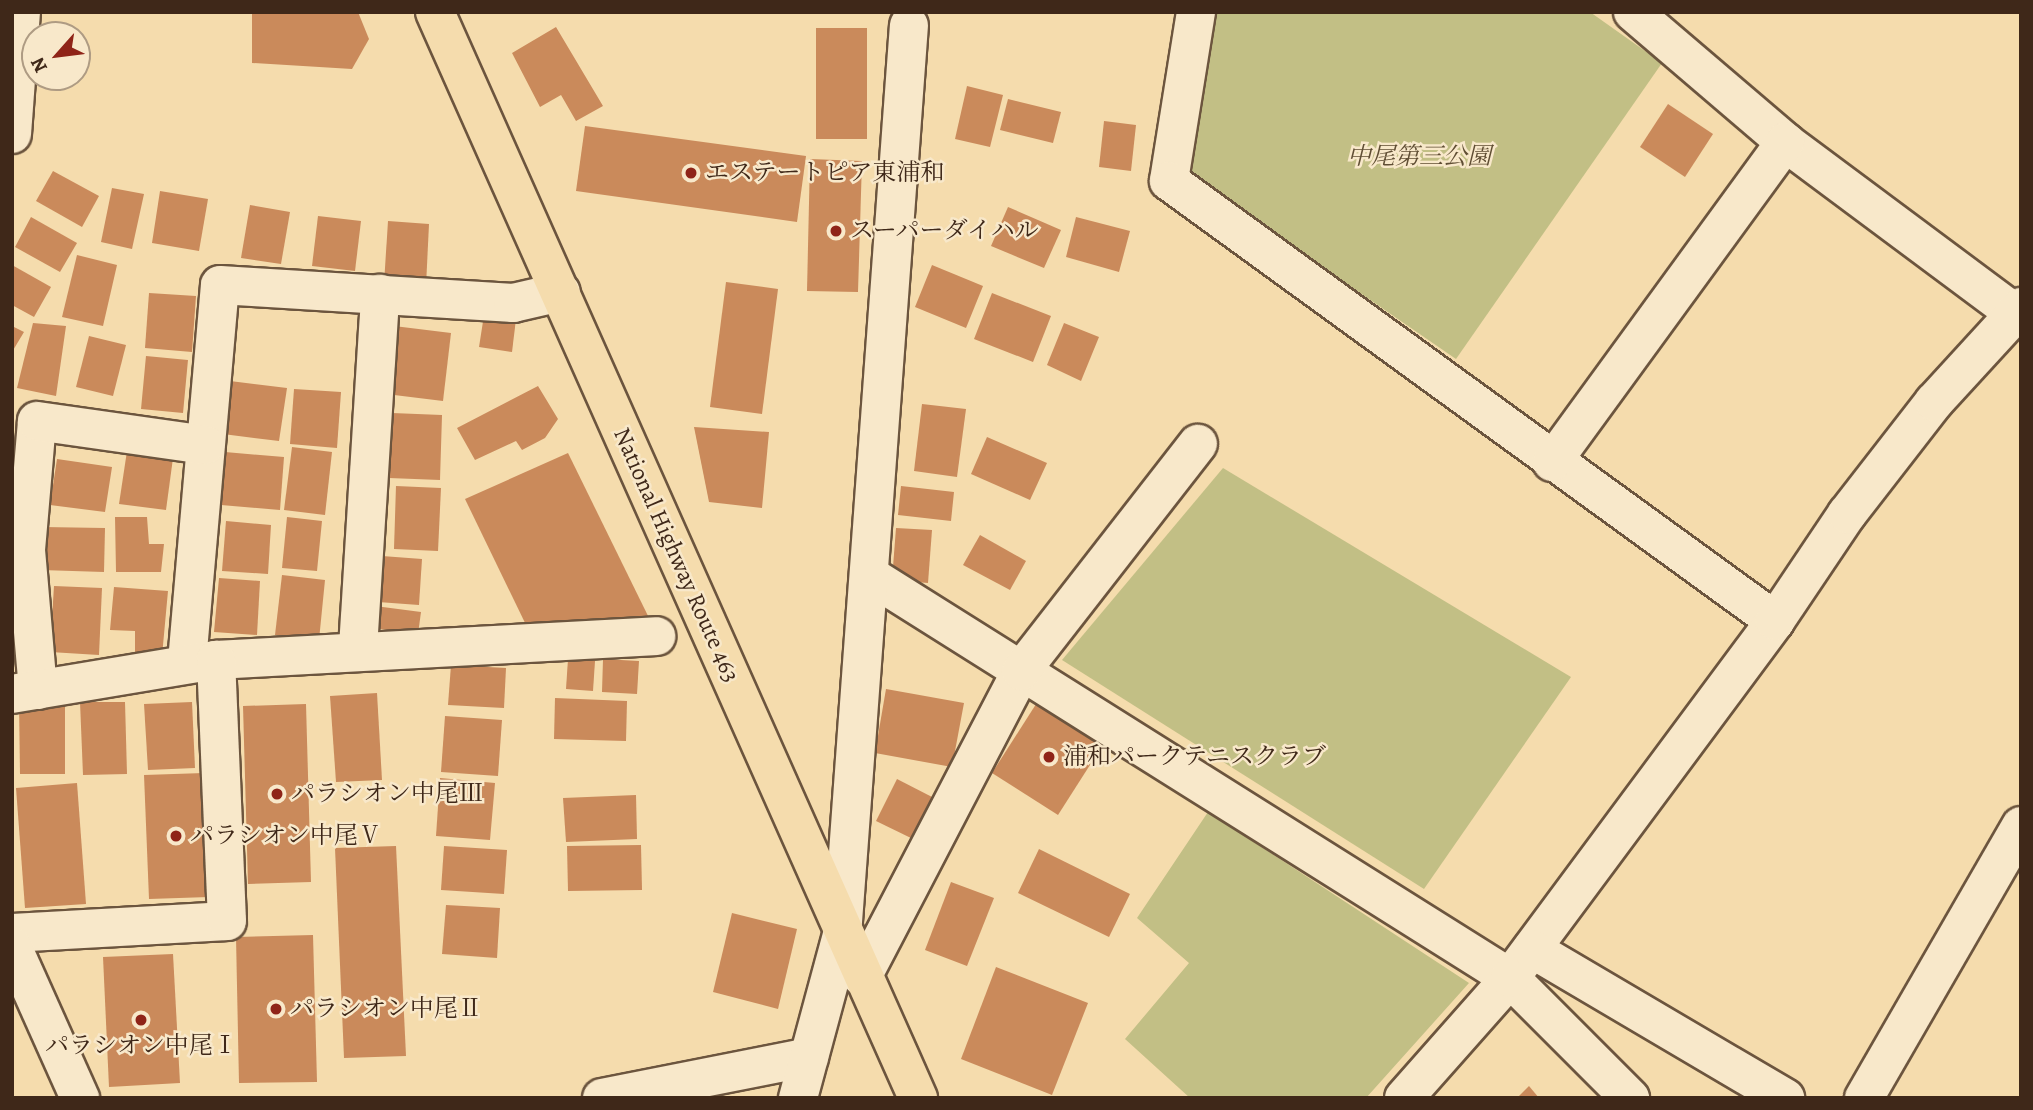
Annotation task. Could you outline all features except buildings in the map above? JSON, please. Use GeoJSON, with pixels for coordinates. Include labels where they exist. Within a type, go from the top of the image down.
{"type":"FeatureCollection","features":[{"type":"Feature","properties":{"kind":"highway","name":"National Highway Route 463"},"geometry":{"type":"LineString","coordinates":[[435,12],[561,292],[842,935],[918,1098]]}},
{"type":"Feature","properties":{"kind":"street"},"geometry":{"type":"LineString","coordinates":[[12,134],[22,12]]}},
{"type":"Feature","properties":{"kind":"street"},"geometry":{"type":"LineString","coordinates":[[1196,12],[1169,181],[1552,462],[1776,621]]}},
{"type":"Feature","properties":{"kind":"street"},"geometry":{"type":"LineString","coordinates":[[1404,1098],[1521,964],[1776,621],[1847,514],[1934,402],[2019,313],[1785,142],[1633,12]]}},
{"type":"Feature","properties":{"kind":"street"},"geometry":{"type":"LineString","coordinates":[[798,1098],[842,935],[912,17]]}},
{"type":"Feature","properties":{"kind":"street"},"geometry":{"type":"LineString","coordinates":[[1552,462],[1785,142]]}},
{"type":"Feature","properties":{"kind":"street"},"geometry":{"type":"LineString","coordinates":[[12,933],[227,921],[202,661],[205,445],[220,285],[513,303],[561,292]]}},
{"type":"Feature","properties":{"kind":"street"},"geometry":{"type":"LineString","coordinates":[[358,648],[380,295]]}},
{"type":"Feature","properties":{"kind":"street"},"geometry":{"type":"LineString","coordinates":[[205,445],[37,421],[26,550],[25,692],[202,661],[358,648],[710,634]]}},
{"type":"Feature","properties":{"kind":"street"},"geometry":{"type":"LineString","coordinates":[[862,977],[1021,671],[1198,444]]}},
{"type":"Feature","properties":{"kind":"street"},"geometry":{"type":"LineString","coordinates":[[869,575],[1021,671],[1521,964],[1785,1098]]}},
{"type":"Feature","properties":{"kind":"street"},"geometry":{"type":"LineString","coordinates":[[1864,1098],[2021,825]]}},
{"type":"Feature","properties":{"kind":"street"},"geometry":{"type":"LineString","coordinates":[[12,946],[80,1098]]}},
{"type":"Feature","properties":{"kind":"street"},"geometry":{"type":"LineString","coordinates":[[1521,964],[1630,1098]]}},
{"type":"Feature","properties":{"kind":"street"},"geometry":{"type":"LineString","coordinates":[[602,1098],[809,1058]]}},
{"type":"Feature","properties":{"kind":"green space","name":"中尾第三公園"},"geometry":{"type":"Polygon","coordinates":[[[1213,12],[1590,12],[1662,63],[1456,359],[1190,176],[1180,159],[1213,12]]]}},
{"type":"Feature","properties":{"kind":"green space"},"geometry":{"type":"Polygon","coordinates":[[[1223,468],[1571,677],[1424,889],[1062,660],[1223,468]]]}},
{"type":"Feature","properties":{"kind":"green space"},"geometry":{"type":"Polygon","coordinates":[[[1208,812],[1469,983],[1366,1098],[1190,1098],[1125,1039],[1189,963],[1137,918],[1208,812]]]}},
{"type":"Feature","properties":{"kind":"place","name":"エステートピア東浦和"},"geometry":{"type":"Point","coordinates":[691,173]}},
{"type":"Feature","properties":{"kind":"place","name":"スーパーダイハル"},"geometry":{"type":"Point","coordinates":[836,231]}},
{"type":"Feature","properties":{"kind":"place","name":"浦和パークテニスクラブ"},"geometry":{"type":"Point","coordinates":[1049,757]}},
{"type":"Feature","properties":{"kind":"place","name":"パラシオン中尾Ⅲ"},"geometry":{"type":"Point","coordinates":[277,794]}},
{"type":"Feature","properties":{"kind":"place","name":"パラシオン中尾Ⅴ"},"geometry":{"type":"Point","coordinates":[176,836]}},
{"type":"Feature","properties":{"kind":"place","name":"パラシオン中尾Ⅱ"},"geometry":{"type":"Point","coordinates":[276,1009]}},
{"type":"Feature","properties":{"kind":"place","name":"パラシオン中尾Ⅰ"},"geometry":{"type":"Point","coordinates":[141,1020]}}]}
